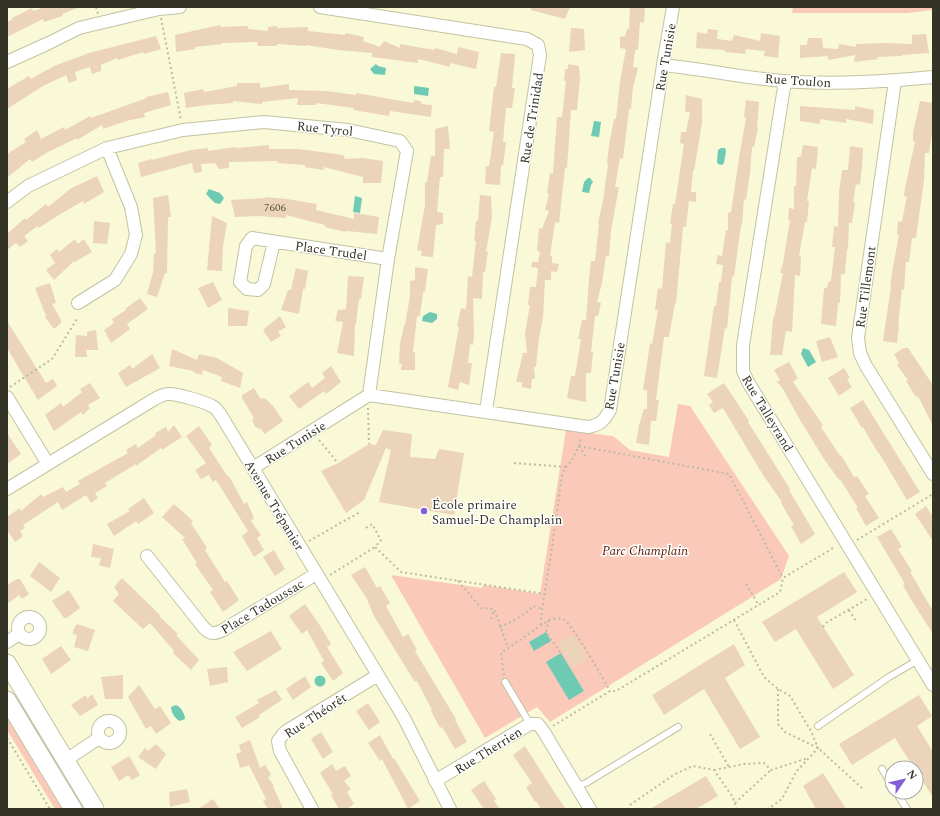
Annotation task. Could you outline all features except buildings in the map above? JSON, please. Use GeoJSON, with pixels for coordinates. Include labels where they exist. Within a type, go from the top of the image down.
{"type":"FeatureCollection","features":[{"type":"Feature","properties":{"kind":"main road"},"geometry":{"type":"LineString","coordinates":[[7,663],[95,809]]}},
{"type":"Feature","properties":{"kind":"main road"},"geometry":{"type":"LineString","coordinates":[[7,700],[73,809]]}},
{"type":"Feature","properties":{"kind":"street"},"geometry":{"type":"LineString","coordinates":[[7,62],[79,28],[159,9],[180,7]]}},
{"type":"Feature","properties":{"kind":"street","name":"Rue de Trinidad"},"geometry":{"type":"LineString","coordinates":[[320,7],[527,38],[538,45],[540,56],[486,411]]}},
{"type":"Feature","properties":{"kind":"street","name":"Rue Tunisie"},"geometry":{"type":"LineString","coordinates":[[253,468],[369,395],[583,426],[596,426],[604,421],[610,410],[673,7]]}},
{"type":"Feature","properties":{"kind":"street","name":"Rue Toulon"},"geometry":{"type":"LineString","coordinates":[[663,65],[785,81],[844,83],[895,81],[933,77]]}},
{"type":"Feature","properties":{"kind":"street","name":"Rue Talleyrand"},"geometry":{"type":"LineString","coordinates":[[785,81],[744,345],[743,371],[748,382],[933,685]]}},
{"type":"Feature","properties":{"kind":"street","name":"Rue Tillemont"},"geometry":{"type":"LineString","coordinates":[[895,81],[858,338],[860,352],[866,366],[933,474]]}},
{"type":"Feature","properties":{"kind":"street","name":"Rue Tyrol"},"geometry":{"type":"LineString","coordinates":[[7,202],[28,186],[107,148],[183,130],[264,122],[348,130],[400,141],[407,151],[388,258],[369,395]]}},
{"type":"Feature","properties":{"kind":"street"},"geometry":{"type":"LineString","coordinates":[[78,303],[115,280],[131,254],[136,235],[131,207],[107,148]]}},
{"type":"Feature","properties":{"kind":"street","name":"Place Trudel"},"geometry":{"type":"LineString","coordinates":[[274,242],[388,258]]}},
{"type":"Feature","properties":{"kind":"street"},"geometry":{"type":"LineString","coordinates":[[8,392],[48,464]]}},
{"type":"Feature","properties":{"kind":"street","name":"Avenue Trépanier"},"geometry":{"type":"LineString","coordinates":[[7,489],[153,400],[168,394],[208,404],[215,408],[222,417],[404,718],[450,809]]}},
{"type":"Feature","properties":{"kind":"street","name":"Place Tadoussac"},"geometry":{"type":"LineString","coordinates":[[147,556],[204,628],[211,633],[216,633],[223,630],[316,574]]}},
{"type":"Feature","properties":{"kind":"street"},"geometry":{"type":"LineString","coordinates":[[7,642],[19,634]]}},
{"type":"Feature","properties":{"kind":"street","name":"Rue Théorêt"},"geometry":{"type":"LineString","coordinates":[[312,809],[280,751],[278,741],[288,730],[378,676]]}},
{"type":"Feature","properties":{"kind":"street","name":"Rue Therrien"},"geometry":{"type":"LineString","coordinates":[[436,781],[530,724],[538,724],[590,809]]}},
{"type":"Feature","properties":{"kind":"street"},"geometry":{"type":"LineString","coordinates":[[66,760],[100,738]]}},
{"type":"Feature","properties":{"kind":"lane"},"geometry":{"type":"LineString","coordinates":[[818,726],[889,677],[918,660]]}},
{"type":"Feature","properties":{"kind":"lane"},"geometry":{"type":"LineString","coordinates":[[505,682],[530,724]]}},
{"type":"Feature","properties":{"kind":"lane"},"geometry":{"type":"LineString","coordinates":[[577,786],[586,783],[678,727]]}},
{"type":"Feature","properties":{"kind":"lane"},"geometry":{"type":"LineString","coordinates":[[901,800],[907,809]]}},
{"type":"Feature","properties":{"kind":"path"},"geometry":{"type":"LineString","coordinates":[[159,9],[183,130]]}},
{"type":"Feature","properties":{"kind":"path"},"geometry":{"type":"LineString","coordinates":[[8,392],[52,359],[77,318]]}},
{"type":"Feature","properties":{"kind":"path"},"geometry":{"type":"LineString","coordinates":[[368,408],[369,444]]}},
{"type":"Feature","properties":{"kind":"path"},"geometry":{"type":"LineString","coordinates":[[541,625],[542,609],[562,475],[579,446],[583,426]]}},
{"type":"Feature","properties":{"kind":"path"},"geometry":{"type":"LineString","coordinates":[[318,439],[338,463]]}},
{"type":"Feature","properties":{"kind":"path"},"geometry":{"type":"LineString","coordinates":[[579,446],[587,459]]}},
{"type":"Feature","properties":{"kind":"path"},"geometry":{"type":"LineString","coordinates":[[544,732],[610,691],[616,691],[780,592],[783,578],[729,474],[579,446]]}},
{"type":"Feature","properties":{"kind":"path"},"geometry":{"type":"LineString","coordinates":[[514,463],[566,467]]}},
{"type":"Feature","properties":{"kind":"path"},"geometry":{"type":"LineString","coordinates":[[854,541],[933,494]]}},
{"type":"Feature","properties":{"kind":"path"},"geometry":{"type":"LineString","coordinates":[[308,542],[360,512]]}},
{"type":"Feature","properties":{"kind":"path"},"geometry":{"type":"LineString","coordinates":[[329,576],[375,547],[382,540],[372,524],[366,528]]}},
{"type":"Feature","properties":{"kind":"path"},"geometry":{"type":"LineString","coordinates":[[783,578],[838,545]]}},
{"type":"Feature","properties":{"kind":"path"},"geometry":{"type":"LineString","coordinates":[[375,547],[401,572],[545,594]]}},
{"type":"Feature","properties":{"kind":"path"},"geometry":{"type":"LineString","coordinates":[[458,581],[481,608],[494,609]]}},
{"type":"Feature","properties":{"kind":"path"},"geometry":{"type":"LineString","coordinates":[[746,584],[758,605]]}},
{"type":"Feature","properties":{"kind":"path"},"geometry":{"type":"LineString","coordinates":[[823,627],[826,623],[870,597]]}},
{"type":"Feature","properties":{"kind":"path"},"geometry":{"type":"LineString","coordinates":[[500,627],[529,610],[532,606],[542,609]]}},
{"type":"Feature","properties":{"kind":"path"},"geometry":{"type":"LineString","coordinates":[[491,619],[494,609]]}},
{"type":"Feature","properties":{"kind":"path"},"geometry":{"type":"LineString","coordinates":[[494,609],[508,648]]}},
{"type":"Feature","properties":{"kind":"path"},"geometry":{"type":"LineString","coordinates":[[849,610],[856,621]]}},
{"type":"Feature","properties":{"kind":"path"},"geometry":{"type":"LineString","coordinates":[[505,682],[501,653],[541,625],[554,618],[564,620],[573,630],[610,691]]}},
{"type":"Feature","properties":{"kind":"path"},"geometry":{"type":"LineString","coordinates":[[549,620],[546,632],[562,655]]}},
{"type":"Feature","properties":{"kind":"path"},"geometry":{"type":"LineString","coordinates":[[734,620],[764,676],[778,689],[790,696],[818,748]]}},
{"type":"Feature","properties":{"kind":"path"},"geometry":{"type":"LineString","coordinates":[[778,689],[778,724],[785,732],[818,748],[862,788]]}},
{"type":"Feature","properties":{"kind":"path"},"geometry":{"type":"LineString","coordinates":[[710,734],[729,767]]}},
{"type":"Feature","properties":{"kind":"path"},"geometry":{"type":"LineString","coordinates":[[7,738],[50,809]]}},
{"type":"Feature","properties":{"kind":"path"},"geometry":{"type":"LineString","coordinates":[[768,809],[782,798],[796,772],[818,748]]}},
{"type":"Feature","properties":{"kind":"path"},"geometry":{"type":"LineString","coordinates":[[735,803],[771,770],[809,758]]}},
{"type":"Feature","properties":{"kind":"path"},"geometry":{"type":"LineString","coordinates":[[630,804],[675,774],[693,766],[714,770],[744,764],[764,764],[771,770]]}},
{"type":"Feature","properties":{"kind":"path"},"geometry":{"type":"LineString","coordinates":[[714,770],[732,796],[737,809]]}},
{"type":"Feature","properties":{"kind":"green space"},"geometry":{"type":"Polygon","coordinates":[[[793,7],[933,7],[933,10],[907,13],[792,13],[793,7]]]}},
{"type":"Feature","properties":{"kind":"green space","name":"Parc Champlain"},"geometry":{"type":"Polygon","coordinates":[[[678,404],[690,406],[789,556],[781,579],[550,722],[537,707],[485,738],[391,575],[482,588],[483,585],[540,594],[566,430],[613,436],[630,450],[669,457],[678,404]]]}},
{"type":"Feature","properties":{"kind":"green space"},"geometry":{"type":"Polygon","coordinates":[[[7,718],[62,809],[55,809],[7,730],[7,718]]]}},
{"type":"Feature","properties":{"kind":"water"},"geometry":{"type":"Polygon","coordinates":[[[376,64],[386,68],[385,75],[374,74],[370,69],[376,64]]]}},
{"type":"Feature","properties":{"kind":"water"},"geometry":{"type":"Polygon","coordinates":[[[414,86],[429,88],[428,96],[414,94],[414,86]]]}},
{"type":"Feature","properties":{"kind":"water"},"geometry":{"type":"Polygon","coordinates":[[[594,121],[601,122],[599,137],[591,136],[594,121]]]}},
{"type":"Feature","properties":{"kind":"water"},"geometry":{"type":"Polygon","coordinates":[[[725,148],[726,151],[724,163],[722,165],[718,164],[717,162],[718,150],[725,148]]]}},
{"type":"Feature","properties":{"kind":"water"},"geometry":{"type":"Polygon","coordinates":[[[590,178],[593,182],[589,193],[582,192],[584,182],[590,178]]]}},
{"type":"Feature","properties":{"kind":"water"},"geometry":{"type":"Polygon","coordinates":[[[209,189],[220,193],[224,198],[220,204],[215,203],[206,194],[209,189]]]}},
{"type":"Feature","properties":{"kind":"water"},"geometry":{"type":"Polygon","coordinates":[[[355,196],[362,198],[360,213],[353,212],[355,196]]]}},
{"type":"Feature","properties":{"kind":"water"},"geometry":{"type":"Polygon","coordinates":[[[430,312],[437,314],[437,319],[432,323],[422,321],[423,316],[430,312]]]}},
{"type":"Feature","properties":{"kind":"water"},"geometry":{"type":"Polygon","coordinates":[[[803,348],[809,350],[816,362],[808,367],[801,354],[803,348]]]}},
{"type":"Feature","properties":{"kind":"water"},"geometry":{"type":"Polygon","coordinates":[[[546,632],[551,641],[534,651],[529,642],[546,632]]]}},
{"type":"Feature","properties":{"kind":"water"},"geometry":{"type":"Polygon","coordinates":[[[561,653],[584,691],[569,700],[546,662],[561,653]]]}},
{"type":"Feature","properties":{"kind":"water"},"geometry":{"type":"Polygon","coordinates":[[[320,675],[324,677],[326,681],[324,685],[320,687],[316,685],[314,681],[316,677],[320,675]]]}},
{"type":"Feature","properties":{"kind":"water"},"geometry":{"type":"Polygon","coordinates":[[[176,705],[180,707],[185,719],[180,721],[176,719],[171,707],[176,705]]]}},
{"type":"Feature","properties":{"kind":"place","name":"École primaire Samuel-De Champlain"},"geometry":{"type":"Point","coordinates":[424,511]}}]}
